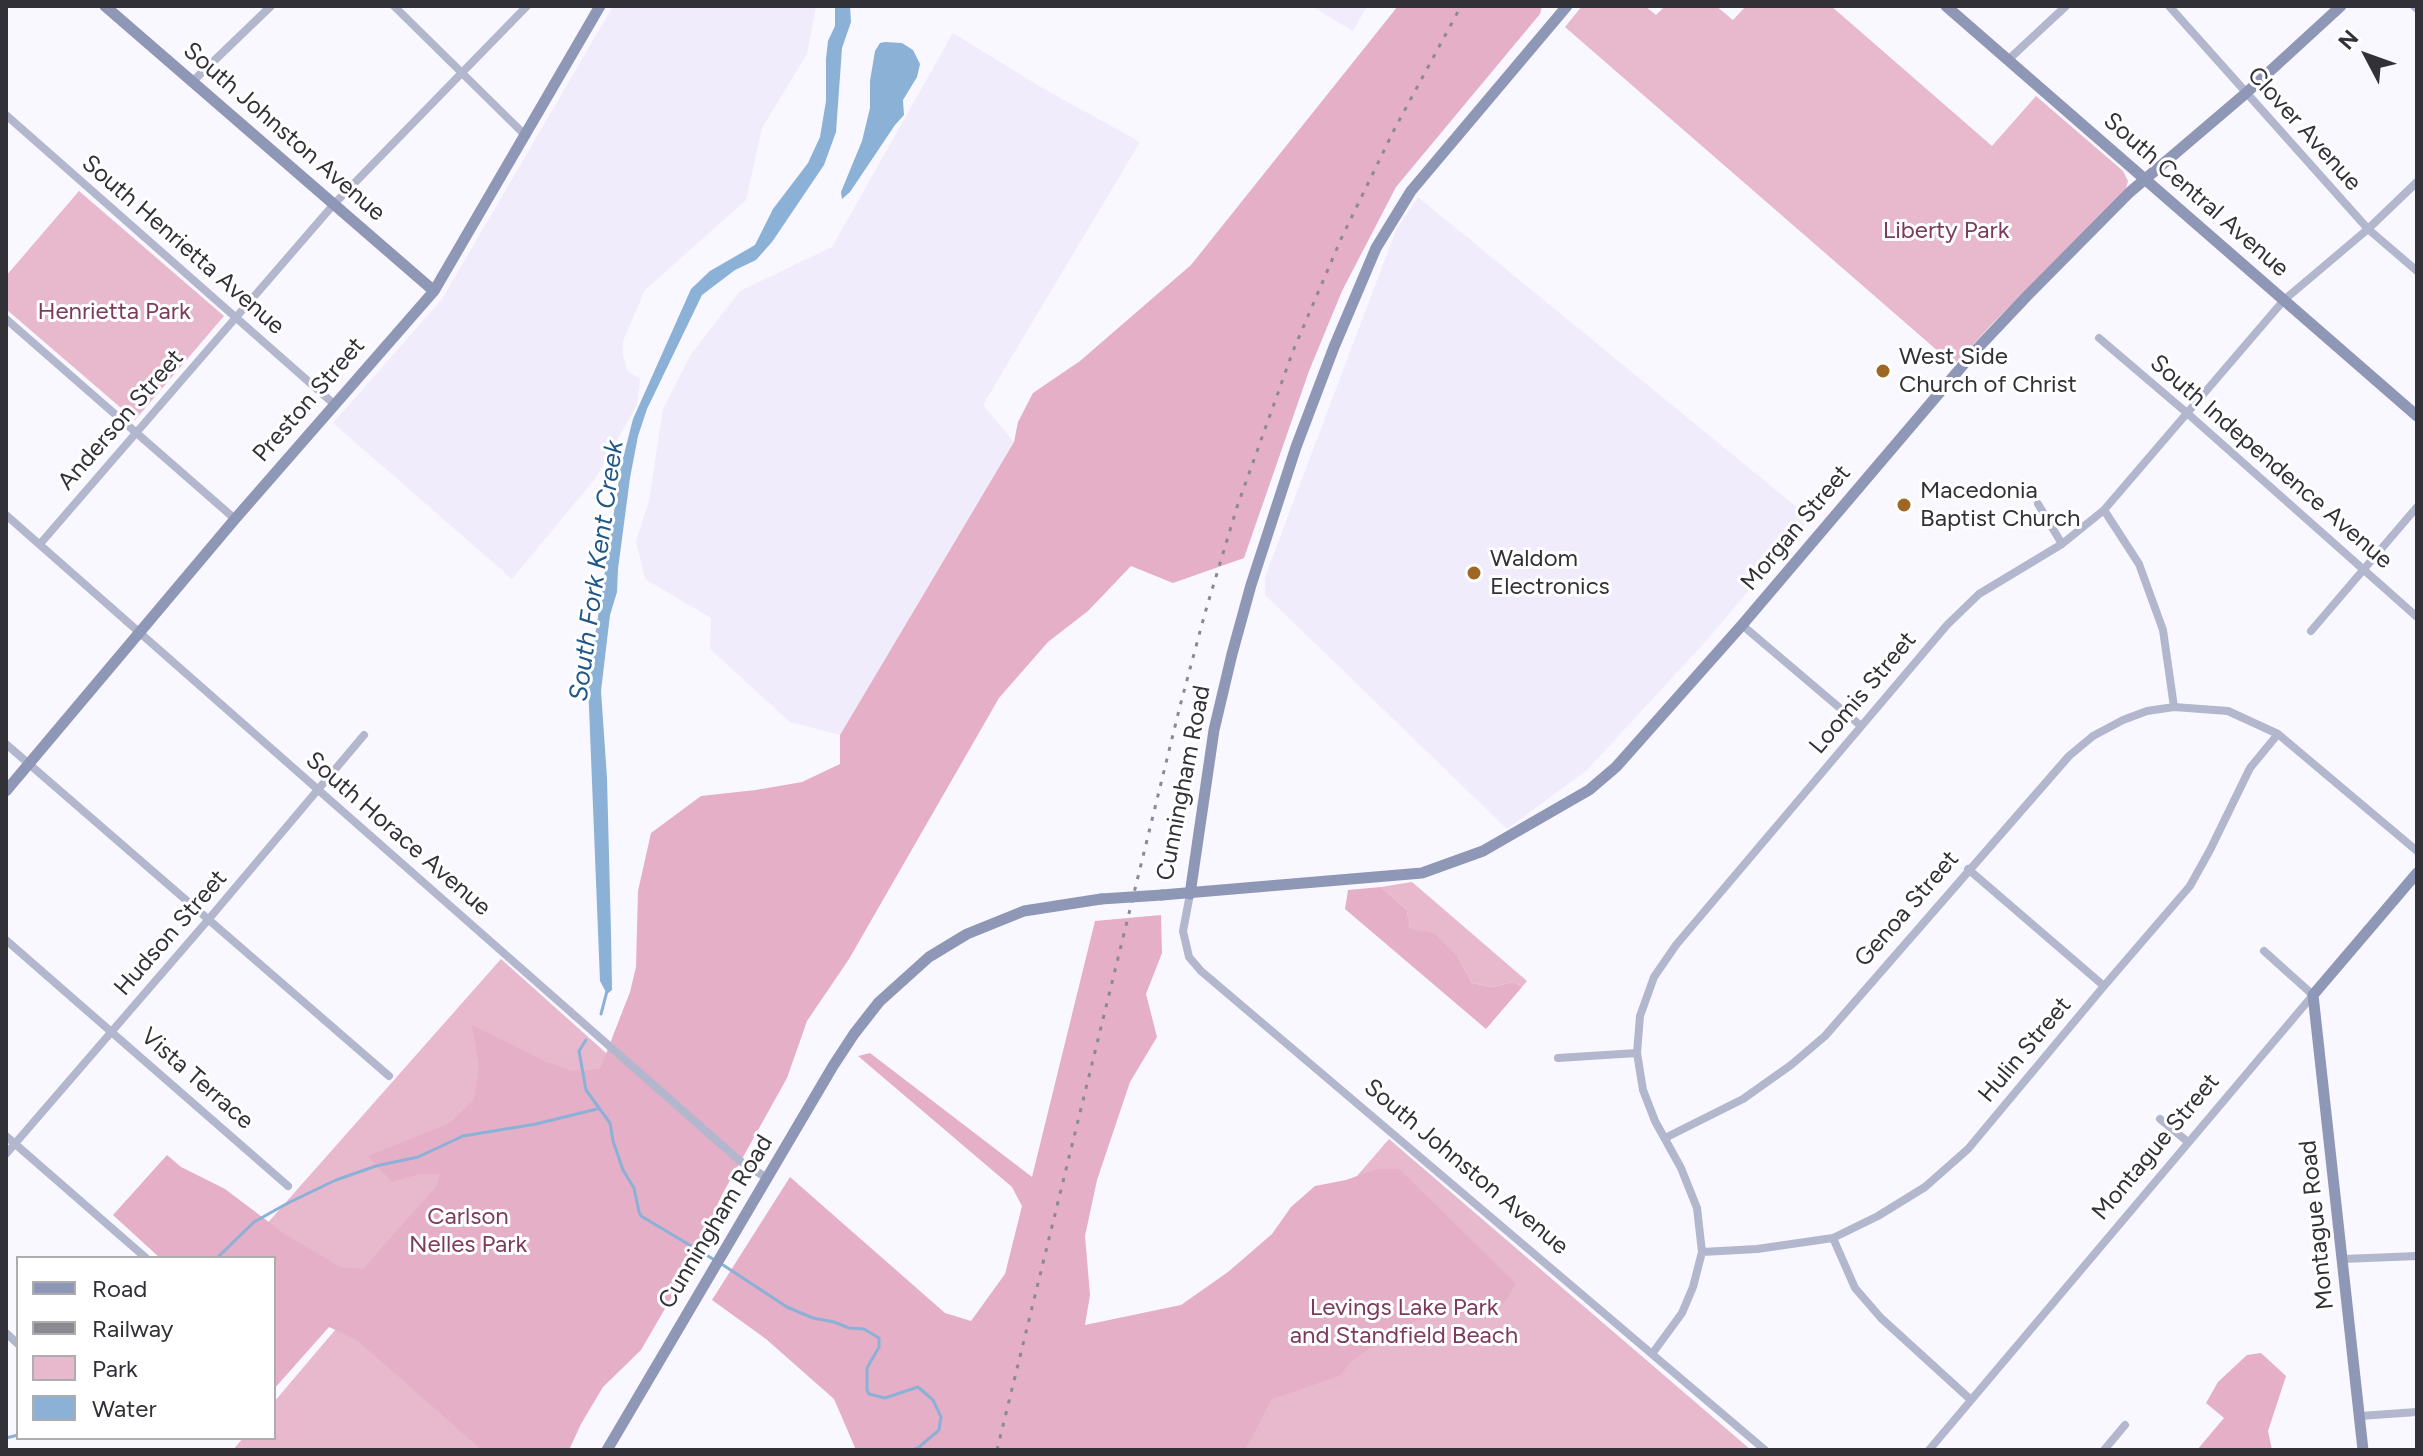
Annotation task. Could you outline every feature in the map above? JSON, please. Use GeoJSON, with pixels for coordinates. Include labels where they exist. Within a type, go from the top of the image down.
{"type":"FeatureCollection","features":[{"type":"Feature","properties":{"kind":"street","name":"South Johnston Avenue"},"geometry":{"type":"LineString","coordinates":[[105,6],[434,291]]}},
{"type":"Feature","properties":{"kind":"street"},"geometry":{"type":"LineString","coordinates":[[192,82],[271,6]]}},
{"type":"Feature","properties":{"kind":"street"},"geometry":{"type":"LineString","coordinates":[[394,6],[526,136]]}},
{"type":"Feature","properties":{"kind":"street","name":"Anderson Street"},"geometry":{"type":"LineString","coordinates":[[40,544],[334,204],[527,6]]}},
{"type":"Feature","properties":{"kind":"street","name":"Preston Street"},"geometry":{"type":"LineString","coordinates":[[6,791],[235,519],[434,291],[600,6]]}},
{"type":"Feature","properties":{"kind":"street","name":"Cunningham Road"},"geometry":{"type":"LineString","coordinates":[[607,1450],[854,1034],[879,1002],[911,972],[947,945],[1005,917],[1043,907],[1101,899],[1190,894],[1214,730],[1251,585],[1296,447],[1376,248],[1411,191],[1567,6]]}},
{"type":"Feature","properties":{"kind":"street","name":"South Central Avenue"},"geometry":{"type":"LineString","coordinates":[[1946,6],[2417,416]]}},
{"type":"Feature","properties":{"kind":"street"},"geometry":{"type":"LineString","coordinates":[[2008,60],[2066,6]]}},
{"type":"Feature","properties":{"kind":"street","name":"Clover Avenue"},"geometry":{"type":"LineString","coordinates":[[2169,6],[2368,229],[2417,271]]}},
{"type":"Feature","properties":{"kind":"street","name":"Morgan Street"},"geometry":{"type":"LineString","coordinates":[[1190,894],[1409,876],[1436,869],[1483,851],[1589,790],[1616,767],[1742,625],[1975,351],[2092,230],[2341,6]]}},
{"type":"Feature","properties":{"kind":"street","name":"South Henrietta Avenue"},"geometry":{"type":"LineString","coordinates":[[6,115],[334,404]]}},
{"type":"Feature","properties":{"kind":"street","name":"Loomis Street"},"geometry":{"type":"LineString","coordinates":[[1652,1354],[1682,1313],[1702,1252],[1697,1208],[1643,1090],[1637,1053],[1640,1016],[1661,966],[1947,625],[1979,594],[2062,544],[2104,510],[2284,300],[2368,229],[2417,182]]}},
{"type":"Feature","properties":{"kind":"street"},"geometry":{"type":"LineString","coordinates":[[6,319],[235,519]]}},
{"type":"Feature","properties":{"kind":"street","name":"South Independence Avenue"},"geometry":{"type":"LineString","coordinates":[[2099,338],[2417,617]]}},
{"type":"Feature","properties":{"kind":"street"},"geometry":{"type":"LineString","coordinates":[[2038,504],[2062,544]]}},
{"type":"Feature","properties":{"kind":"street"},"geometry":{"type":"LineString","coordinates":[[2311,631],[2417,507]]}},
{"type":"Feature","properties":{"kind":"street"},"geometry":{"type":"LineString","coordinates":[[2104,510],[2139,564],[2163,630],[2174,707]]}},
{"type":"Feature","properties":{"kind":"street","name":"South Horace Avenue"},"geometry":{"type":"LineString","coordinates":[[6,515],[740,1161],[767,1178]]}},
{"type":"Feature","properties":{"kind":"street"},"geometry":{"type":"LineString","coordinates":[[1742,625],[1861,726]]}},
{"type":"Feature","properties":{"kind":"street","name":"Genoa Street"},"geometry":{"type":"LineString","coordinates":[[1665,1138],[1743,1099],[1825,1036],[2069,756],[2093,736],[2123,720],[2147,711],[2174,707],[2228,711],[2278,734],[2417,851]]}},
{"type":"Feature","properties":{"kind":"street","name":"Hulin Street"},"geometry":{"type":"LineString","coordinates":[[1702,1252],[1757,1249],[1833,1238],[1878,1216],[1925,1187],[1968,1149],[2190,886],[2250,768],[2278,734]]}},
{"type":"Feature","properties":{"kind":"street","name":"Hudson Street"},"geometry":{"type":"LineString","coordinates":[[6,1154],[364,735]]}},
{"type":"Feature","properties":{"kind":"street"},"geometry":{"type":"LineString","coordinates":[[6,744],[389,1076]]}},
{"type":"Feature","properties":{"kind":"street"},"geometry":{"type":"LineString","coordinates":[[1968,869],[2104,986]]}},
{"type":"Feature","properties":{"kind":"street","name":"Montague Street"},"geometry":{"type":"LineString","coordinates":[[1929,1450],[2417,873]]}},
{"type":"Feature","properties":{"kind":"street","name":"South Johnston Avenue"},"geometry":{"type":"LineString","coordinates":[[1190,894],[1183,931],[1189,957],[1201,971],[1765,1450]]}},
{"type":"Feature","properties":{"kind":"street","name":"Vista Terrace"},"geometry":{"type":"LineString","coordinates":[[6,940],[288,1186]]}},
{"type":"Feature","properties":{"kind":"street"},"geometry":{"type":"LineString","coordinates":[[2264,951],[2313,995]]}},
{"type":"Feature","properties":{"kind":"street","name":"Montague Road"},"geometry":{"type":"LineString","coordinates":[[2313,995],[2363,1450]]}},
{"type":"Feature","properties":{"kind":"street"},"geometry":{"type":"LineString","coordinates":[[1558,1058],[1637,1053]]}},
{"type":"Feature","properties":{"kind":"street"},"geometry":{"type":"LineString","coordinates":[[2160,1119],[2188,1142]]}},
{"type":"Feature","properties":{"kind":"street"},"geometry":{"type":"LineString","coordinates":[[6,1136],[144,1256]]}},
{"type":"Feature","properties":{"kind":"street"},"geometry":{"type":"LineString","coordinates":[[1833,1238],[1855,1288],[1881,1318],[1971,1400]]}},
{"type":"Feature","properties":{"kind":"street"},"geometry":{"type":"LineString","coordinates":[[2343,1259],[2417,1256]]}},
{"type":"Feature","properties":{"kind":"street"},"geometry":{"type":"LineString","coordinates":[[2360,1416],[2417,1412]]}},
{"type":"Feature","properties":{"kind":"street"},"geometry":{"type":"LineString","coordinates":[[2104,1450],[2125,1425]]}},
{"type":"Feature","properties":{"kind":"shaded area"},"geometry":{"type":"Polygon","coordinates":[[[613,6],[816,6],[807,54],[762,128],[746,200],[645,290],[623,341],[623,356],[628,371],[640,379],[637,405],[595,479],[512,579],[333,423],[442,299],[613,6]]]}},
{"type":"Feature","properties":{"kind":"shaded area"},"geometry":{"type":"Polygon","coordinates":[[[1311,6],[1367,6],[1353,31],[1311,6]]]}},
{"type":"Feature","properties":{"kind":"shaded area"},"geometry":{"type":"Polygon","coordinates":[[[953,33],[1044,89],[1140,142],[983,405],[1014,442],[840,735],[790,722],[710,649],[711,618],[645,579],[636,541],[649,501],[663,409],[691,354],[740,291],[832,247],[953,33]]]}},
{"type":"Feature","properties":{"kind":"shaded area"},"geometry":{"type":"Polygon","coordinates":[[[1418,197],[1810,518],[1706,641],[1587,770],[1507,829],[1265,595],[1265,577],[1396,230],[1418,197]]]}},
{"type":"Feature","properties":{"kind":"green space"},"geometry":{"type":"Polygon","coordinates":[[[1398,6],[1542,6],[1540,14],[1396,187],[1342,291],[1309,371],[1244,558],[1173,583],[1131,566],[1088,611],[1048,642],[999,698],[849,959],[807,1021],[787,1078],[723,1193],[688,1269],[641,1350],[603,1387],[569,1450],[482,1450],[357,1340],[329,1327],[276,1387],[276,1256],[158,1256],[113,1215],[167,1155],[181,1167],[225,1189],[286,1235],[340,1267],[363,1269],[436,1187],[440,1174],[419,1174],[392,1182],[368,1156],[450,1123],[474,1100],[479,1066],[472,1025],[571,1071],[600,1069],[630,992],[636,967],[638,891],[651,833],[701,796],[802,782],[840,764],[840,735],[1014,442],[1018,422],[1033,393],[1080,361],[1191,265],[1398,6]]]}},
{"type":"Feature","properties":{"kind":"green space","name":"Liberty Park"},"geometry":{"type":"Polygon","coordinates":[[[1582,6],[1645,6],[1656,15],[1665,6],[1716,6],[1733,20],[1746,6],[1831,6],[1992,146],[2036,96],[2123,171],[2128,181],[2125,192],[1954,365],[1565,27],[1582,6]]]}},
{"type":"Feature","properties":{"kind":"green space","name":"Henrietta Park"},"geometry":{"type":"Polygon","coordinates":[[[79,191],[224,316],[135,420],[6,309],[6,276],[79,191]]]}},
{"type":"Feature","properties":{"kind":"green space"},"geometry":{"type":"Polygon","coordinates":[[[1412,882],[1527,981],[1522,987],[1514,982],[1492,987],[1472,983],[1458,957],[1410,930],[1407,910],[1381,887],[1412,882]]]}},
{"type":"Feature","properties":{"kind":"green space"},"geometry":{"type":"Polygon","coordinates":[[[1381,887],[1407,910],[1410,929],[1434,933],[1458,957],[1472,983],[1492,987],[1514,982],[1522,987],[1486,1029],[1345,909],[1348,890],[1381,887]]]}},
{"type":"Feature","properties":{"kind":"green space"},"geometry":{"type":"Polygon","coordinates":[[[1161,915],[1162,953],[1146,994],[1157,1037],[1130,1082],[1097,1180],[1085,1236],[1090,1295],[1085,1325],[1181,1305],[1228,1272],[1272,1234],[1291,1207],[1315,1186],[1346,1180],[1377,1169],[1399,1169],[1516,1284],[1503,1304],[1471,1312],[1434,1315],[1402,1326],[1353,1360],[1339,1376],[1272,1399],[1245,1450],[856,1450],[834,1399],[766,1339],[712,1300],[790,1177],[945,1313],[971,1321],[1005,1274],[1022,1206],[1012,1187],[858,1056],[870,1053],[1032,1177],[1095,921],[1161,915]]]}},
{"type":"Feature","properties":{"kind":"green space","name":"Carlson Nelles Park"},"geometry":{"type":"Polygon","coordinates":[[[501,959],[701,1138],[512,1450],[233,1450],[241,1440],[276,1440],[276,1400],[341,1323],[276,1260],[276,1256],[249,1244],[501,959]]]}},
{"type":"Feature","properties":{"kind":"green space","name":"Levings Lake Park and Standfield Beach"},"geometry":{"type":"Polygon","coordinates":[[[1389,1139],[1751,1450],[1120,1450],[1389,1139]]]}},
{"type":"Feature","properties":{"kind":"green space"},"geometry":{"type":"Polygon","coordinates":[[[2261,1353],[2286,1376],[2268,1431],[2272,1450],[2197,1450],[2224,1418],[2206,1403],[2218,1382],[2247,1355],[2261,1353]]]}},
{"type":"Feature","properties":{"kind":"water"},"geometry":{"type":"Polygon","coordinates":[[[835,6],[850,6],[851,22],[842,48],[836,132],[824,165],[772,242],[756,260],[735,270],[702,295],[647,409],[638,436],[601,691],[607,778],[611,933],[612,990],[607,994],[600,981],[588,682],[621,466],[633,419],[691,289],[710,271],[755,245],[773,209],[808,163],[820,137],[826,101],[828,41],[835,26],[835,6]]]}},
{"type":"Feature","properties":{"kind":"water"},"geometry":{"type":"Polygon","coordinates":[[[880,43],[902,43],[913,50],[920,64],[917,77],[903,100],[904,115],[842,199],[841,192],[862,141],[870,108],[875,51],[880,43]]]}},
{"type":"Feature","properties":{"kind":"waterway","name":"South Fork Kent Creek"},"geometry":{"type":"LineString","coordinates":[[601,1014],[607,991]]}},
{"type":"Feature","properties":{"kind":"waterway","name":"South Fork Kent Creek"},"geometry":{"type":"LineString","coordinates":[[586,1040],[579,1051],[586,1090],[610,1123],[613,1141],[623,1170],[634,1188],[641,1216],[713,1259]]}},
{"type":"Feature","properties":{"kind":"waterway"},"geometry":{"type":"LineString","coordinates":[[219,1256],[254,1222],[336,1180],[376,1166],[418,1157],[463,1136],[536,1124],[597,1109]]}},
{"type":"Feature","properties":{"kind":"waterway","name":"South Fork Kent Creek"},"geometry":{"type":"LineString","coordinates":[[720,1263],[787,1307],[813,1318],[864,1329],[879,1338],[879,1347],[867,1368],[869,1394],[885,1398],[918,1387],[933,1400],[941,1417],[939,1430],[912,1450]]}},
{"type":"Feature","properties":{"kind":"waterway"},"geometry":{"type":"LineString","coordinates":[[6,1438],[16,1436]]}},
{"type":"Feature","properties":{"kind":"railway"},"geometry":{"type":"LineString","coordinates":[[997,1450],[1180,706],[1237,507],[1293,351],[1341,239],[1394,130],[1461,6]]}},
{"type":"Feature","properties":{"kind":"place","name":"West Side Church of Christ"},"geometry":{"type":"Point","coordinates":[1883,371]}},
{"type":"Feature","properties":{"kind":"place","name":"Macedonia Baptist Church"},"geometry":{"type":"Point","coordinates":[1904,505]}},
{"type":"Feature","properties":{"kind":"place","name":"Waldom Electronics"},"geometry":{"type":"Point","coordinates":[1474,573]}}]}
